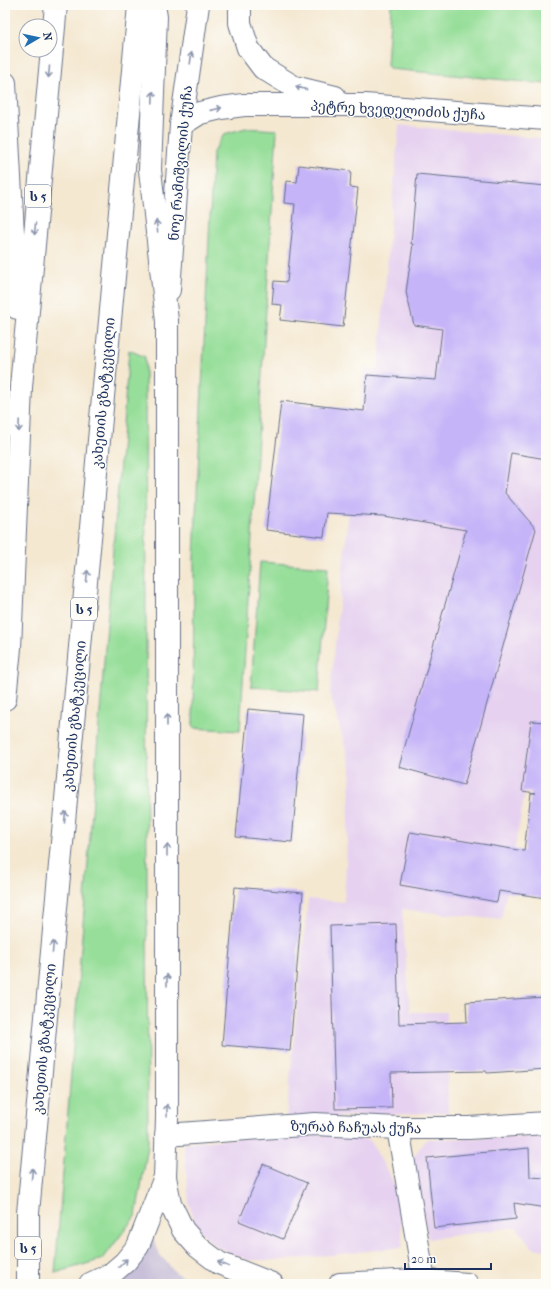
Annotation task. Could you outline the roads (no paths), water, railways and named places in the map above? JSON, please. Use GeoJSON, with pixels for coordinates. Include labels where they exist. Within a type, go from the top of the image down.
{"type":"FeatureCollection","features":[{"type":"Feature","properties":{"kind":"main road","name":"ს 5"},"geometry":{"type":"LineString","coordinates":[[5,698],[10,648],[21,387],[56,5]]}},
{"type":"Feature","properties":{"kind":"main road","name":"კახეთის გზატკეცილი"},"geometry":{"type":"LineString","coordinates":[[28,1284],[28,1213],[139,5]]}},
{"type":"Feature","properties":{"kind":"main road"},"geometry":{"type":"LineString","coordinates":[[154,5],[156,17],[150,170],[167,321],[165,1177],[170,1203],[173,1210],[183,1230],[198,1247],[219,1263],[272,1284]]}},
{"type":"Feature","properties":{"kind":"main road","name":"ნოე რამიშვილის ქუჩა"},"geometry":{"type":"LineString","coordinates":[[167,321],[181,125],[198,5]]}},
{"type":"Feature","properties":{"kind":"main road"},"geometry":{"type":"LineString","coordinates":[[240,5],[240,23],[248,48],[263,68],[294,87],[365,105]]}},
{"type":"Feature","properties":{"kind":"main road"},"geometry":{"type":"LineString","coordinates":[[5,83],[21,387]]}},
{"type":"Feature","properties":{"kind":"main road","name":"პეტრე ხვედელიძის ქუჩა"},"geometry":{"type":"LineString","coordinates":[[181,125],[200,113],[244,105],[365,105],[546,119]]}},
{"type":"Feature","properties":{"kind":"main road","name":"ზურაბ ჩაჩუას ქუჩა"},"geometry":{"type":"LineString","coordinates":[[166,1134],[315,1124],[398,1128],[470,1128],[546,1123]]}},
{"type":"Feature","properties":{"kind":"main road"},"geometry":{"type":"LineString","coordinates":[[398,1128],[420,1282]]}},
{"type":"Feature","properties":{"kind":"main road"},"geometry":{"type":"LineString","coordinates":[[90,1284],[111,1274],[138,1246],[165,1177]]}},
{"type":"Feature","properties":{"kind":"main road"},"geometry":{"type":"LineString","coordinates":[[340,1284],[420,1282],[467,1284]]}}]}
